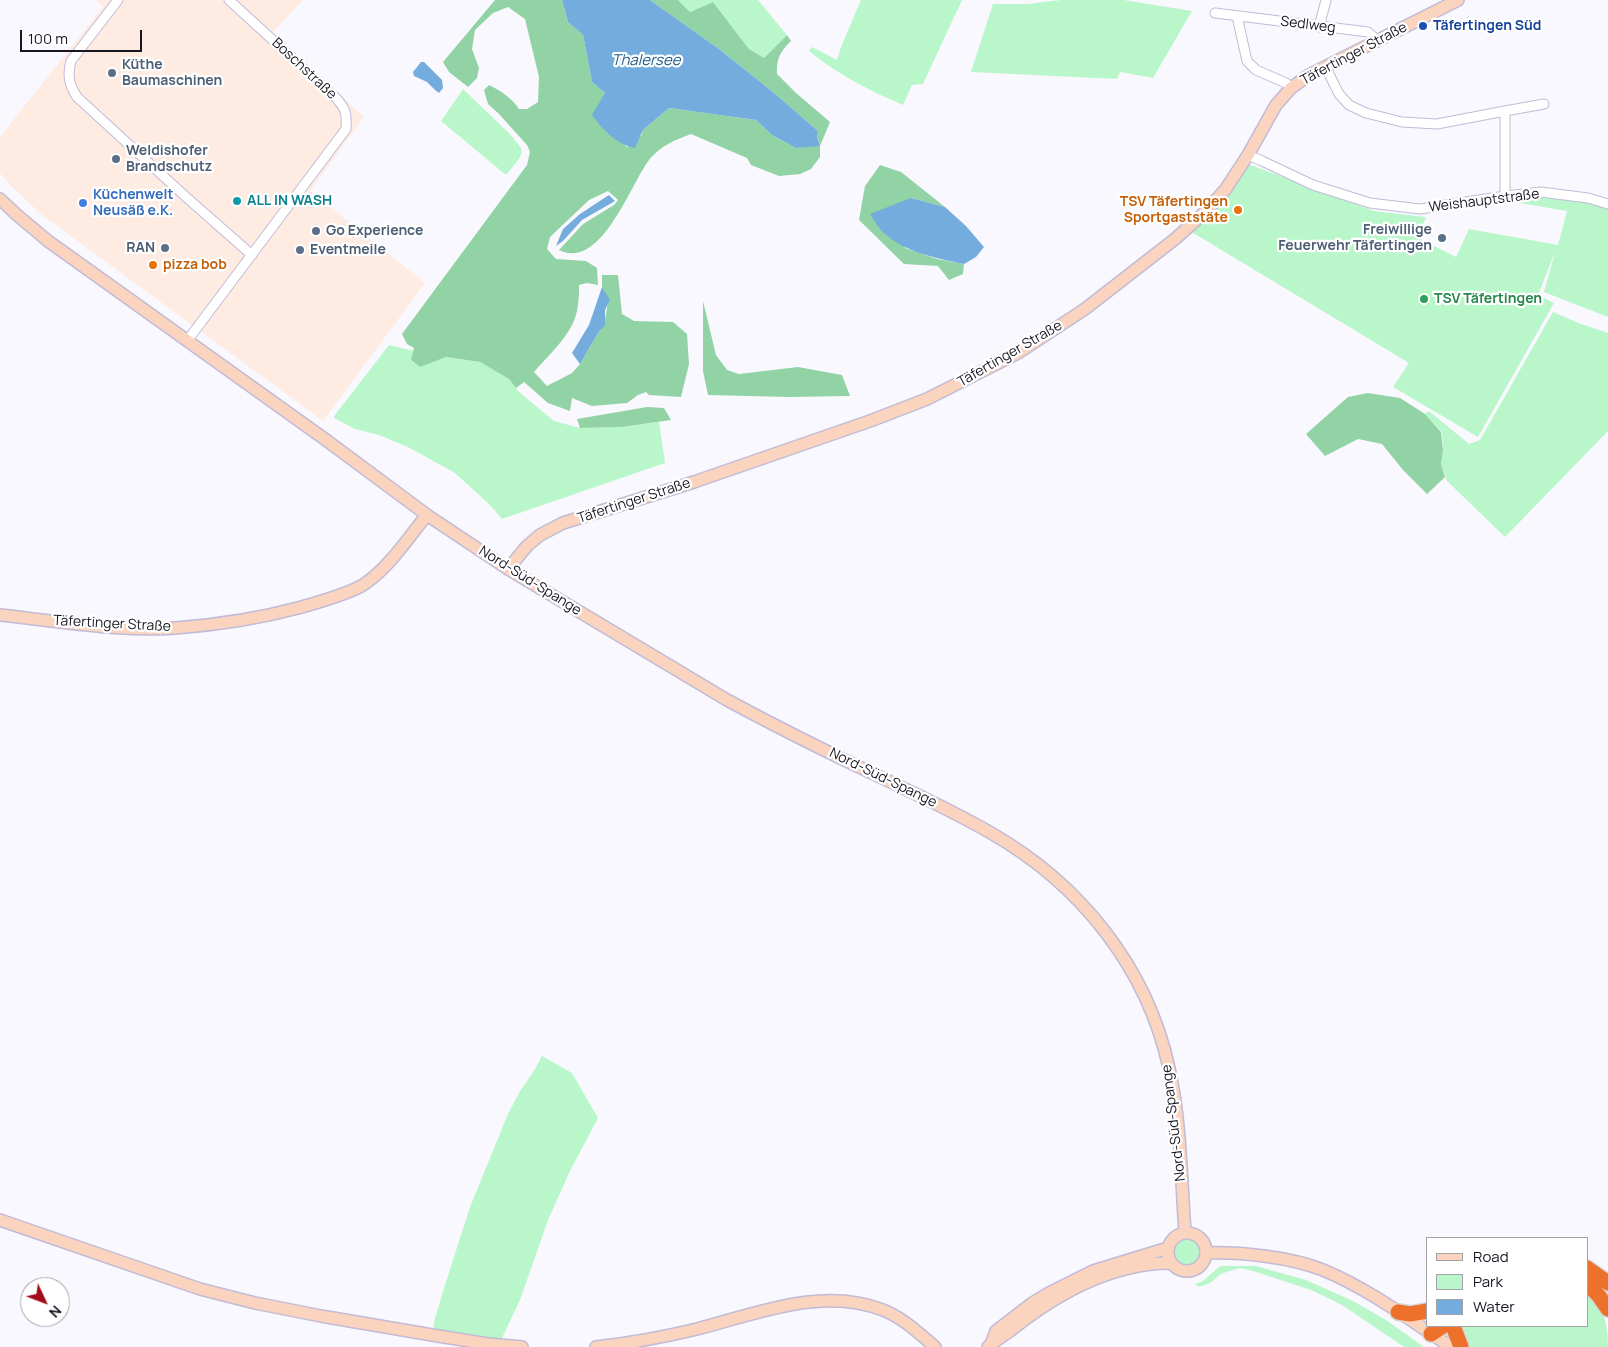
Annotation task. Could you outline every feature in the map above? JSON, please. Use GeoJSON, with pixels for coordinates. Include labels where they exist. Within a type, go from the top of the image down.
{"type":"FeatureCollection","features":[{"type":"Feature","properties":{"kind":"highway"},"geometry":{"type":"LineString","coordinates":[[1588,1269],[1608,1283]]}},
{"type":"Feature","properties":{"kind":"highway"},"geometry":{"type":"LineString","coordinates":[[1588,1284],[1608,1309]]}},
{"type":"Feature","properties":{"kind":"highway"},"geometry":{"type":"LineString","coordinates":[[1398,1312],[1410,1314],[1426,1311]]}},
{"type":"Feature","properties":{"kind":"highway"},"geometry":{"type":"LineString","coordinates":[[1453,1327],[1461,1347]]}},
{"type":"Feature","properties":{"kind":"street"},"geometry":{"type":"LineString","coordinates":[[118,0],[71,61],[69,80],[72,90],[77,97],[252,255]]}},
{"type":"Feature","properties":{"kind":"street","name":"Boschstraße"},"geometry":{"type":"LineString","coordinates":[[187,341],[346,129],[347,118],[344,108],[336,98],[229,0]]}},
{"type":"Feature","properties":{"kind":"street"},"geometry":{"type":"LineString","coordinates":[[1319,27],[1326,0]]}},
{"type":"Feature","properties":{"kind":"street","name":"Täfertinger Straße"},"geometry":{"type":"LineString","coordinates":[[508,569],[527,546],[540,535],[563,523],[694,482],[870,421],[927,399],[1018,353],[1084,309],[1175,238],[1205,212],[1224,190],[1248,156],[1274,110],[1291,88],[1309,76],[1377,40],[1458,0]]}},
{"type":"Feature","properties":{"kind":"street","name":"Sedlweg"},"geometry":{"type":"LineString","coordinates":[[1215,13],[1368,32],[1377,40]]}},
{"type":"Feature","properties":{"kind":"street"},"geometry":{"type":"LineString","coordinates":[[1237,16],[1247,61],[1256,70],[1291,88]]}},
{"type":"Feature","properties":{"kind":"street"},"geometry":{"type":"LineString","coordinates":[[1326,68],[1339,94],[1349,105],[1366,113],[1397,121],[1436,124],[1544,104]]}},
{"type":"Feature","properties":{"kind":"street"},"geometry":{"type":"LineString","coordinates":[[1505,111],[1505,196]]}},
{"type":"Feature","properties":{"kind":"street","name":"Weishauptstraße"},"geometry":{"type":"LineString","coordinates":[[1248,156],[1313,185],[1370,203],[1420,209],[1541,192],[1588,198],[1608,204]]}},
{"type":"Feature","properties":{"kind":"street","name":"Nord-Süd-Spange"},"geometry":{"type":"LineString","coordinates":[[0,199],[48,241],[410,503],[508,569],[727,700],[992,834],[1028,857],[1068,890],[1096,919],[1114,942],[1139,984],[1158,1028],[1170,1069],[1176,1114],[1185,1232]]}},
{"type":"Feature","properties":{"kind":"street","name":"Täfertinger Straße"},"geometry":{"type":"LineString","coordinates":[[0,615],[116,627],[173,628],[226,623],[276,614],[323,601],[362,585],[381,570],[427,515]]}},
{"type":"Feature","properties":{"kind":"street"},"geometry":{"type":"LineString","coordinates":[[0,1220],[200,1289],[255,1303],[438,1336],[522,1347]]}},
{"type":"Feature","properties":{"kind":"street"},"geometry":{"type":"LineString","coordinates":[[1185,1232],[1196,1234],[1201,1238],[1206,1247],[1202,1264],[1190,1271],[1178,1269],[1170,1263],[1167,1254],[1174,1237],[1185,1232]]}},
{"type":"Feature","properties":{"kind":"street"},"geometry":{"type":"LineString","coordinates":[[990,1345],[1051,1301],[1111,1264],[1168,1248]]}},
{"type":"Feature","properties":{"kind":"street"},"geometry":{"type":"LineString","coordinates":[[1206,1252],[1267,1256],[1322,1270],[1398,1312],[1426,1325]]}},
{"type":"Feature","properties":{"kind":"street"},"geometry":{"type":"LineString","coordinates":[[1081,1281],[1133,1267],[1154,1263],[1170,1263]]}},
{"type":"Feature","properties":{"kind":"street"},"geometry":{"type":"LineString","coordinates":[[596,1347],[662,1337],[795,1304],[824,1300],[858,1303],[882,1310],[906,1322],[935,1347]]}},
{"type":"Feature","properties":{"kind":"street"},"geometry":{"type":"LineString","coordinates":[[1436,1329],[1451,1347]]}},
{"type":"Feature","properties":{"kind":"shaded area"},"geometry":{"type":"Polygon","coordinates":[[[96,0],[303,0],[273,32],[364,117],[310,191],[425,283],[323,421],[42,215],[0,173],[0,137],[103,7],[96,0]]]}},
{"type":"Feature","properties":{"kind":"green space"},"geometry":{"type":"Polygon","coordinates":[[[495,0],[562,0],[568,22],[583,35],[592,82],[605,93],[601,102],[621,142],[627,147],[641,136],[643,130],[669,108],[756,120],[772,135],[796,148],[820,145],[817,137],[818,131],[773,92],[719,49],[650,0],[678,0],[690,12],[713,2],[749,49],[764,58],[787,35],[791,41],[784,48],[780,56],[777,64],[777,74],[830,122],[820,146],[820,157],[811,169],[800,174],[779,176],[751,165],[747,158],[691,134],[663,147],[649,160],[613,222],[601,237],[588,248],[574,253],[559,250],[583,224],[614,205],[618,200],[608,191],[589,200],[550,237],[547,249],[556,259],[586,261],[597,268],[598,285],[587,283],[579,285],[578,304],[573,324],[562,341],[534,372],[547,386],[572,373],[580,364],[604,322],[609,300],[602,287],[602,275],[618,275],[622,314],[634,321],[673,322],[687,334],[689,364],[681,397],[649,395],[646,392],[627,403],[592,406],[572,398],[570,411],[548,403],[524,382],[516,388],[509,379],[480,362],[446,357],[420,367],[411,360],[414,348],[407,344],[402,334],[527,165],[530,152],[527,145],[488,104],[484,90],[489,85],[493,87],[510,98],[519,109],[527,109],[538,102],[539,77],[525,19],[508,7],[493,13],[475,30],[472,49],[479,68],[477,78],[468,87],[449,72],[443,62],[495,0]]]}},
{"type":"Feature","properties":{"kind":"green space"},"geometry":{"type":"Polygon","coordinates":[[[678,0],[758,0],[787,35],[764,58],[749,49],[713,2],[690,12],[678,0]]]}},
{"type":"Feature","properties":{"kind":"green space"},"geometry":{"type":"Polygon","coordinates":[[[861,0],[962,0],[923,84],[912,85],[903,105],[854,81],[809,51],[812,47],[837,60],[861,0]]]}},
{"type":"Feature","properties":{"kind":"green space"},"geometry":{"type":"Polygon","coordinates":[[[1061,0],[1124,0],[1192,11],[1153,78],[1120,72],[1117,79],[971,72],[993,4],[1027,4],[1061,0]]]}},
{"type":"Feature","properties":{"kind":"green space"},"geometry":{"type":"Polygon","coordinates":[[[463,89],[511,135],[521,148],[522,152],[519,159],[506,175],[441,121],[463,89]]]}},
{"type":"Feature","properties":{"kind":"green space","name":"TSV Täfertingen"},"geometry":{"type":"Polygon","coordinates":[[[1248,164],[1374,211],[1426,217],[1418,238],[1456,257],[1469,229],[1558,245],[1567,211],[1514,202],[1514,195],[1541,192],[1608,204],[1608,317],[1544,292],[1555,252],[1538,295],[1554,303],[1478,437],[1393,387],[1409,363],[1190,231],[1213,212],[1231,190],[1248,164]]]}},
{"type":"Feature","properties":{"kind":"green space"},"geometry":{"type":"Polygon","coordinates":[[[880,165],[901,172],[945,207],[911,198],[905,248],[937,259],[964,264],[963,274],[949,280],[938,266],[904,264],[859,220],[865,186],[880,165]]]}},
{"type":"Feature","properties":{"kind":"green space"},"geometry":{"type":"Polygon","coordinates":[[[703,301],[716,355],[727,370],[739,374],[798,367],[842,375],[850,396],[708,395],[703,371],[703,301]]]}},
{"type":"Feature","properties":{"kind":"green space"},"geometry":{"type":"Polygon","coordinates":[[[1553,312],[1608,333],[1608,431],[1505,537],[1447,481],[1441,464],[1443,451],[1442,432],[1425,414],[1429,411],[1469,444],[1480,440],[1553,312]]]}},
{"type":"Feature","properties":{"kind":"green space"},"geometry":{"type":"Polygon","coordinates":[[[389,345],[414,351],[411,360],[420,367],[445,357],[480,362],[509,379],[519,392],[554,421],[580,428],[622,427],[659,422],[665,463],[502,519],[490,505],[455,473],[408,447],[379,435],[355,429],[334,418],[389,345]]]}},
{"type":"Feature","properties":{"kind":"green space"},"geometry":{"type":"Polygon","coordinates":[[[1368,393],[1400,398],[1425,414],[1441,432],[1443,451],[1441,464],[1445,477],[1427,494],[1403,470],[1382,444],[1358,439],[1325,456],[1306,434],[1348,397],[1368,393]]]}},
{"type":"Feature","properties":{"kind":"green space"},"geometry":{"type":"Polygon","coordinates":[[[647,407],[664,408],[671,420],[622,427],[580,428],[577,419],[647,407]]]}},
{"type":"Feature","properties":{"kind":"green space"},"geometry":{"type":"Polygon","coordinates":[[[542,1056],[572,1073],[598,1118],[569,1173],[548,1220],[520,1300],[501,1340],[477,1338],[433,1330],[435,1318],[470,1207],[508,1114],[542,1056]]]}},
{"type":"Feature","properties":{"kind":"green space"},"geometry":{"type":"Polygon","coordinates":[[[1186,1236],[1197,1240],[1201,1251],[1197,1262],[1186,1266],[1175,1262],[1171,1251],[1175,1240],[1186,1236]]]}},
{"type":"Feature","properties":{"kind":"green space"},"geometry":{"type":"Polygon","coordinates":[[[1220,1266],[1256,1266],[1306,1280],[1353,1301],[1386,1320],[1424,1347],[1404,1347],[1342,1305],[1311,1290],[1253,1271],[1240,1268],[1221,1274],[1210,1283],[1199,1287],[1195,1284],[1203,1281],[1220,1266]]]}},
{"type":"Feature","properties":{"kind":"green space"},"geometry":{"type":"Polygon","coordinates":[[[1588,1292],[1601,1310],[1606,1323],[1608,1347],[1470,1347],[1459,1327],[1588,1327],[1588,1292]]]}},
{"type":"Feature","properties":{"kind":"water","name":"Thalersee"},"geometry":{"type":"Polygon","coordinates":[[[562,0],[650,0],[719,49],[773,92],[818,131],[817,137],[820,146],[796,148],[772,135],[756,120],[669,108],[643,130],[635,148],[622,144],[605,131],[592,115],[605,93],[592,82],[583,35],[568,22],[562,0]]]}},
{"type":"Feature","properties":{"kind":"water"},"geometry":{"type":"Polygon","coordinates":[[[421,62],[424,62],[442,80],[443,88],[439,93],[427,82],[414,76],[413,72],[421,62]]]}},
{"type":"Feature","properties":{"kind":"water"},"geometry":{"type":"Polygon","coordinates":[[[609,195],[615,201],[582,220],[556,246],[563,229],[580,214],[609,195]]]}},
{"type":"Feature","properties":{"kind":"water"},"geometry":{"type":"Polygon","coordinates":[[[911,198],[945,207],[966,226],[984,247],[976,257],[964,264],[922,254],[893,240],[880,229],[870,214],[911,198]]]}},
{"type":"Feature","properties":{"kind":"water"},"geometry":{"type":"Polygon","coordinates":[[[602,287],[610,300],[605,310],[605,325],[598,333],[580,364],[572,353],[589,325],[602,287]]]}},
{"type":"Feature","properties":{"kind":"place","name":"Täfertingen Süd"},"geometry":{"type":"Point","coordinates":[1423,26]}},
{"type":"Feature","properties":{"kind":"place","name":"Küthe Baumaschinen"},"geometry":{"type":"Point","coordinates":[112,73]}},
{"type":"Feature","properties":{"kind":"place","name":"Weldishofer Brandschutz"},"geometry":{"type":"Point","coordinates":[116,159]}},
{"type":"Feature","properties":{"kind":"place","name":"ALL IN WASH"},"geometry":{"type":"Point","coordinates":[237,201]}},
{"type":"Feature","properties":{"kind":"place","name":"Küchenwelt Neusäß e.K."},"geometry":{"type":"Point","coordinates":[83,203]}},
{"type":"Feature","properties":{"kind":"place","name":"TSV Täfertingen Sportgaststäte"},"geometry":{"type":"Point","coordinates":[1238,210]}},
{"type":"Feature","properties":{"kind":"place","name":"Go Experience"},"geometry":{"type":"Point","coordinates":[316,231]}},
{"type":"Feature","properties":{"kind":"place","name":"Freiwillige Feuerwehr Täfertingen"},"geometry":{"type":"Point","coordinates":[1442,238]}},
{"type":"Feature","properties":{"kind":"place","name":"RAN"},"geometry":{"type":"Point","coordinates":[165,248]}},
{"type":"Feature","properties":{"kind":"place","name":"Eventmeile"},"geometry":{"type":"Point","coordinates":[300,250]}},
{"type":"Feature","properties":{"kind":"place","name":"pizza bob"},"geometry":{"type":"Point","coordinates":[153,265]}},
{"type":"Feature","properties":{"kind":"place","name":"TSV Täfertingen"},"geometry":{"type":"Point","coordinates":[1424,299]}}]}
